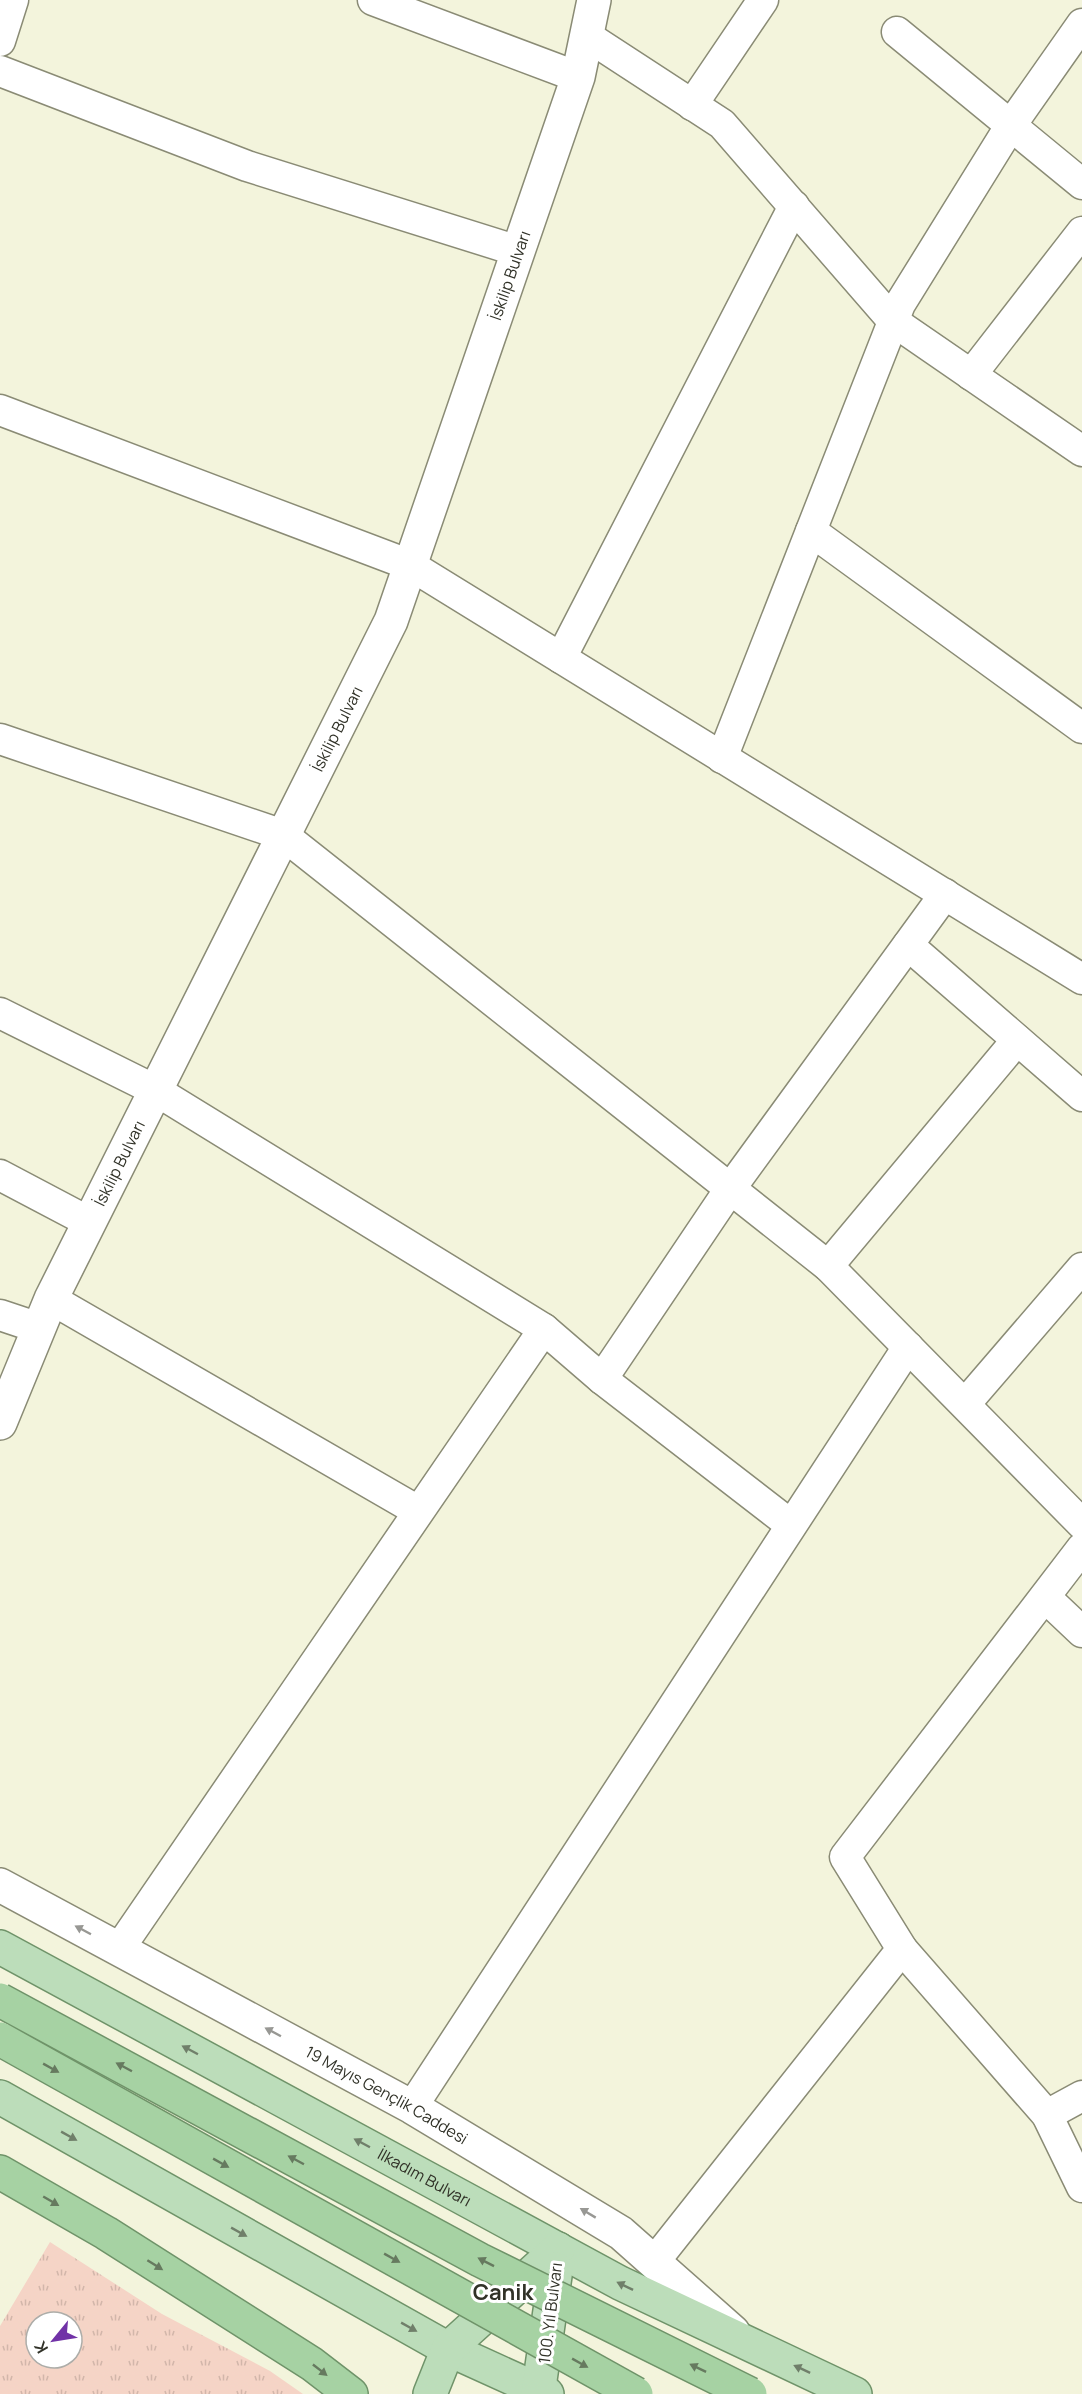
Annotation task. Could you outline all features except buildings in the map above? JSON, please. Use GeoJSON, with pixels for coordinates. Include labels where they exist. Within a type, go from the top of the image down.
{"type":"FeatureCollection","features":[{"type":"Feature","properties":{"kind":"highway"},"geometry":{"type":"LineString","coordinates":[[0,2000],[480,2260],[750,2394]]}},
{"type":"Feature","properties":{"kind":"highway"},"geometry":{"type":"LineString","coordinates":[[0,2039],[636,2394]]}},
{"type":"Feature","properties":{"kind":"highway"},"geometry":{"type":"LineString","coordinates":[[0,2172],[106,2233],[312,2364],[351,2394]]}},
{"type":"Feature","properties":{"kind":"main road","name":"İskilip Bulvarı"},"geometry":{"type":"LineString","coordinates":[[0,1423],[45,1314],[89,1222],[391,621],[578,77],[594,0]]}},
{"type":"Feature","properties":{"kind":"main road","name":"19 Mayıs Gençlik Caddesi"},"geometry":{"type":"LineString","coordinates":[[0,1885],[412,2107],[621,2233],[746,2343]]}},
{"type":"Feature","properties":{"kind":"main road","name":"İlkadım Bulvarı"},"geometry":{"type":"LineString","coordinates":[[0,1947],[620,2283],[855,2394]]}},
{"type":"Feature","properties":{"kind":"main road"},"geometry":{"type":"LineString","coordinates":[[0,2097],[448,2349],[542,2393]]}},
{"type":"Feature","properties":{"kind":"main road","name":"100. Yıl Bulvarı"},"geometry":{"type":"LineString","coordinates":[[430,2394],[448,2349],[558,2249]]}},
{"type":"Feature","properties":{"kind":"main road","name":"100. Yıl Bulvarı"},"geometry":{"type":"LineString","coordinates":[[542,2393],[558,2249]]}},
{"type":"Feature","properties":{"kind":"street"},"geometry":{"type":"LineString","coordinates":[[0,41],[13,0]]}},
{"type":"Feature","properties":{"kind":"street"},"geometry":{"type":"LineString","coordinates":[[373,0],[578,77]]}},
{"type":"Feature","properties":{"kind":"street"},"geometry":{"type":"LineString","coordinates":[[692,105],[763,0]]}},
{"type":"Feature","properties":{"kind":"street"},"geometry":{"type":"LineString","coordinates":[[722,758],[900,304],[1011,125],[1082,24]]}},
{"type":"Feature","properties":{"kind":"street"},"geometry":{"type":"LineString","coordinates":[[897,32],[1082,184]]}},
{"type":"Feature","properties":{"kind":"street"},"geometry":{"type":"LineString","coordinates":[[586,36],[722,124],[893,321],[1082,451]]}},
{"type":"Feature","properties":{"kind":"street"},"geometry":{"type":"LineString","coordinates":[[0,71],[247,166],[518,251]]}},
{"type":"Feature","properties":{"kind":"street"},"geometry":{"type":"LineString","coordinates":[[561,658],[794,207]]}},
{"type":"Feature","properties":{"kind":"street"},"geometry":{"type":"LineString","coordinates":[[971,375],[1082,232]]}},
{"type":"Feature","properties":{"kind":"street"},"geometry":{"type":"LineString","coordinates":[[0,410],[410,565],[1082,979]]}},
{"type":"Feature","properties":{"kind":"street"},"geometry":{"type":"LineString","coordinates":[[811,531],[1082,728]]}},
{"type":"Feature","properties":{"kind":"street"},"geometry":{"type":"LineString","coordinates":[[0,739],[283,835],[828,1266],[1082,1524]]}},
{"type":"Feature","properties":{"kind":"street"},"geometry":{"type":"LineString","coordinates":[[602,1379],[730,1189],[945,894]]}},
{"type":"Feature","properties":{"kind":"street"},"geometry":{"type":"LineString","coordinates":[[908,945],[1082,1096]]}},
{"type":"Feature","properties":{"kind":"street"},"geometry":{"type":"LineString","coordinates":[[0,1013],[155,1090],[544,1329],[602,1379],[791,1525]]}},
{"type":"Feature","properties":{"kind":"street"},"geometry":{"type":"LineString","coordinates":[[828,1266],[1017,1040]]}},
{"type":"Feature","properties":{"kind":"street"},"geometry":{"type":"LineString","coordinates":[[0,1175],[89,1222]]}},
{"type":"Feature","properties":{"kind":"street"},"geometry":{"type":"LineString","coordinates":[[965,1404],[1082,1268]]}},
{"type":"Feature","properties":{"kind":"street"},"geometry":{"type":"LineString","coordinates":[[0,1315],[45,1314],[418,1511]]}},
{"type":"Feature","properties":{"kind":"street"},"geometry":{"type":"LineString","coordinates":[[119,1949],[544,1329]]}},
{"type":"Feature","properties":{"kind":"street"},"geometry":{"type":"LineString","coordinates":[[412,2107],[908,1347]]}},
{"type":"Feature","properties":{"kind":"street"},"geometry":{"type":"LineString","coordinates":[[1082,1548],[845,1857],[902,1949],[1047,2115],[1082,2187]]}},
{"type":"Feature","properties":{"kind":"street"},"geometry":{"type":"LineString","coordinates":[[1044,1597],[1082,1632]]}},
{"type":"Feature","properties":{"kind":"street"},"geometry":{"type":"LineString","coordinates":[[654,2262],[902,1949]]}},
{"type":"Feature","properties":{"kind":"street"},"geometry":{"type":"LineString","coordinates":[[1047,2115],[1082,2096]]}},
{"type":"Feature","properties":{"kind":"green space"},"geometry":{"type":"Polygon","coordinates":[[[50,2242],[162,2314],[270,2371],[303,2394],[0,2394],[0,2326],[50,2242]]]}},
{"type":"Feature","properties":{"kind":"district","name":"Canik"},"geometry":{"type":"Point","coordinates":[503,2292]}}]}
